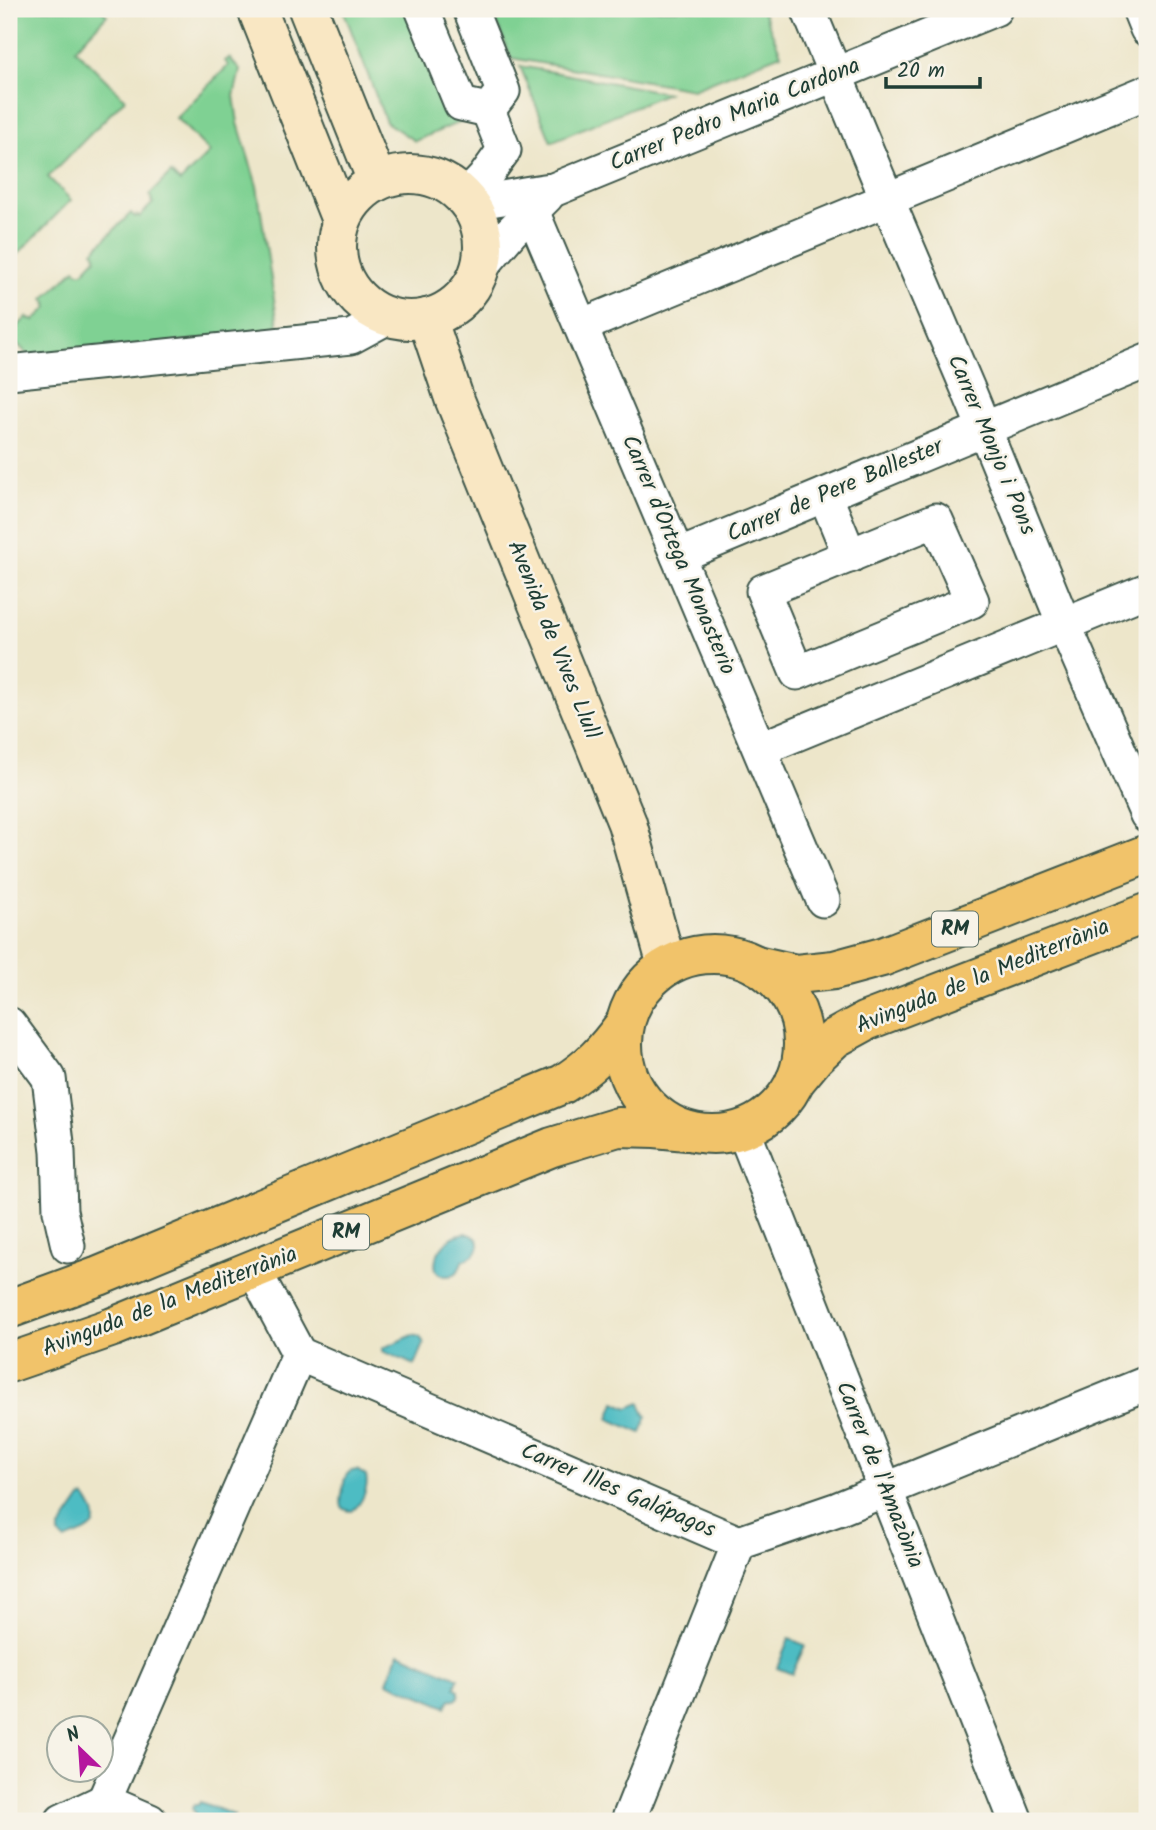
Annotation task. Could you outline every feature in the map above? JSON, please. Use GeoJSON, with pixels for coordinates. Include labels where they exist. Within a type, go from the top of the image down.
{"type":"FeatureCollection","features":[{"type":"Feature","properties":{"kind":"main road","name":"RM"},"geometry":{"type":"LineString","coordinates":[[756,965],[772,976],[785,990],[795,1006],[801,1025],[801,1063],[786,1097],[760,1122],[715,1135],[687,1131],[657,1116],[635,1091],[623,1059],[624,1025],[630,1007],[640,991],[652,977],[667,966],[702,954],[730,956],[796,974],[834,971],[881,957],[1147,854]]}},
{"type":"Feature","properties":{"kind":"main road","name":"Avinguda de la Mediterrània"},"geometry":{"type":"LineString","coordinates":[[795,1081],[835,1038],[866,1021],[1147,913]]}},
{"type":"Feature","properties":{"kind":"main road","name":"RM"},"geometry":{"type":"LineString","coordinates":[[9,1309],[99,1276],[563,1084],[586,1069],[608,1047],[624,1025]]}},
{"type":"Feature","properties":{"kind":"main road","name":"Avinguda de la Mediterrània"},"geometry":{"type":"LineString","coordinates":[[9,1363],[113,1327],[552,1146],[618,1127],[687,1131]]}},
{"type":"Feature","properties":{"kind":"street"},"geometry":{"type":"LineString","coordinates":[[257,9],[341,220]]}},
{"type":"Feature","properties":{"kind":"street"},"geometry":{"type":"LineString","coordinates":[[308,9],[377,181]]}},
{"type":"Feature","properties":{"kind":"street"},"geometry":{"type":"LineString","coordinates":[[422,9],[461,104],[488,110]]}},
{"type":"Feature","properties":{"kind":"street"},"geometry":{"type":"LineString","coordinates":[[470,9],[503,91],[488,110]]}},
{"type":"Feature","properties":{"kind":"street","name":"Carrer Monjo i Pons"},"geometry":{"type":"LineString","coordinates":[[808,9],[1064,624],[1147,816]]}},
{"type":"Feature","properties":{"kind":"street","name":"Carrer Pedro Maria Cardona"},"geometry":{"type":"LineString","coordinates":[[477,272],[543,200],[995,9]]}},
{"type":"Feature","properties":{"kind":"street"},"geometry":{"type":"LineString","coordinates":[[1139,9],[1147,29]]}},
{"type":"Feature","properties":{"kind":"street"},"geometry":{"type":"LineString","coordinates":[[580,326],[1147,92]]}},
{"type":"Feature","properties":{"kind":"street"},"geometry":{"type":"LineString","coordinates":[[467,200],[503,150],[488,110]]}},
{"type":"Feature","properties":{"kind":"street"},"geometry":{"type":"LineString","coordinates":[[403,174],[428,176],[449,184],[467,200],[478,220],[483,240],[482,261],[472,285],[446,310],[427,318],[403,320],[388,317],[366,306],[350,290],[339,269],[336,248],[341,220],[361,192],[377,181],[403,174]]}},
{"type":"Feature","properties":{"kind":"street","name":"Carrer Pedro Maria Cardona"},"geometry":{"type":"LineString","coordinates":[[467,200],[494,201],[524,193],[543,200]]}},
{"type":"Feature","properties":{"kind":"street","name":"Carrer d'Ortega Monasterio"},"geometry":{"type":"LineString","coordinates":[[543,200],[580,326],[823,900]]}},
{"type":"Feature","properties":{"kind":"street"},"geometry":{"type":"LineString","coordinates":[[9,372],[351,337],[388,317]]}},
{"type":"Feature","properties":{"kind":"street","name":"Avenida de Vives Llull"},"geometry":{"type":"LineString","coordinates":[[427,318],[454,398],[628,823],[667,966]]}},
{"type":"Feature","properties":{"kind":"street","name":"Carrer de Pere Ballester"},"geometry":{"type":"LineString","coordinates":[[678,556],[1147,361]]}},
{"type":"Feature","properties":{"kind":"street"},"geometry":{"type":"LineString","coordinates":[[825,495],[850,556]]}},
{"type":"Feature","properties":{"kind":"street"},"geometry":{"type":"LineString","coordinates":[[936,520],[972,601],[797,673],[763,592],[850,556],[936,520]]}},
{"type":"Feature","properties":{"kind":"street"},"geometry":{"type":"LineString","coordinates":[[760,750],[1147,590]]}},
{"type":"Feature","properties":{"kind":"street"},"geometry":{"type":"LineString","coordinates":[[9,1024],[49,1078],[58,1152],[60,1211],[68,1246]]}},
{"type":"Feature","properties":{"kind":"street","name":"Carrer de l'Amazònia"},"geometry":{"type":"LineString","coordinates":[[743,1129],[1016,1821]]}},
{"type":"Feature","properties":{"kind":"street"},"geometry":{"type":"LineString","coordinates":[[62,1821],[104,1801],[299,1354],[254,1269]]}},
{"type":"Feature","properties":{"kind":"street"},"geometry":{"type":"LineString","coordinates":[[9,1380],[51,1350]]}},
{"type":"Feature","properties":{"kind":"street","name":"Carrer Illes Galápagos"},"geometry":{"type":"LineString","coordinates":[[299,1354],[739,1543],[628,1821]]}},
{"type":"Feature","properties":{"kind":"street"},"geometry":{"type":"LineString","coordinates":[[739,1543],[838,1509],[1147,1383]]}},
{"type":"Feature","properties":{"kind":"street"},"geometry":{"type":"LineString","coordinates":[[104,1801],[150,1821]]}},
{"type":"Feature","properties":{"kind":"green space"},"geometry":{"type":"Polygon","coordinates":[[[9,9],[101,9],[107,15],[75,49],[125,99],[48,177],[71,200],[9,263],[9,9]]]}},
{"type":"Feature","properties":{"kind":"green space"},"geometry":{"type":"Polygon","coordinates":[[[343,9],[416,9],[460,122],[415,141],[386,122],[343,9]]]}},
{"type":"Feature","properties":{"kind":"green space"},"geometry":{"type":"Polygon","coordinates":[[[521,9],[762,9],[781,54],[693,89],[511,58],[496,20],[521,9]]]}},
{"type":"Feature","properties":{"kind":"green space"},"geometry":{"type":"Polygon","coordinates":[[[229,58],[240,70],[234,96],[238,123],[257,186],[279,332],[29,356],[9,335],[27,317],[34,321],[48,307],[44,299],[75,269],[83,272],[96,258],[93,251],[131,213],[139,217],[153,203],[149,195],[171,173],[180,182],[210,152],[176,118],[227,67],[225,61],[229,58]]]}},
{"type":"Feature","properties":{"kind":"green space"},"geometry":{"type":"Polygon","coordinates":[[[520,66],[667,93],[551,142],[520,66]]]}},
{"type":"Feature","properties":{"kind":"water"},"geometry":{"type":"Polygon","coordinates":[[[466,1233],[477,1239],[477,1251],[462,1261],[455,1274],[440,1275],[435,1263],[441,1248],[456,1235],[466,1233]]]}},
{"type":"Feature","properties":{"kind":"water"},"geometry":{"type":"Polygon","coordinates":[[[413,1335],[420,1337],[424,1344],[415,1365],[382,1351],[383,1348],[413,1335]]]}},
{"type":"Feature","properties":{"kind":"water"},"geometry":{"type":"Polygon","coordinates":[[[615,1402],[628,1408],[640,1403],[647,1416],[641,1433],[609,1419],[615,1402]]]}},
{"type":"Feature","properties":{"kind":"water"},"geometry":{"type":"Polygon","coordinates":[[[357,1470],[366,1476],[366,1490],[362,1500],[352,1511],[344,1509],[341,1503],[344,1480],[349,1472],[357,1470]]]}},
{"type":"Feature","properties":{"kind":"water"},"geometry":{"type":"Polygon","coordinates":[[[85,1497],[95,1515],[93,1526],[65,1540],[59,1535],[59,1530],[81,1498],[85,1497]]]}},
{"type":"Feature","properties":{"kind":"water"},"geometry":{"type":"Polygon","coordinates":[[[789,1639],[805,1645],[792,1674],[777,1668],[789,1639]]]}},
{"type":"Feature","properties":{"kind":"water"},"geometry":{"type":"Polygon","coordinates":[[[399,1653],[458,1678],[455,1687],[459,1690],[459,1696],[456,1700],[450,1699],[446,1707],[387,1682],[399,1653]]]}},
{"type":"Feature","properties":{"kind":"water"},"geometry":{"type":"Polygon","coordinates":[[[200,1802],[234,1815],[232,1821],[194,1819],[192,1808],[200,1802]]]}}]}
